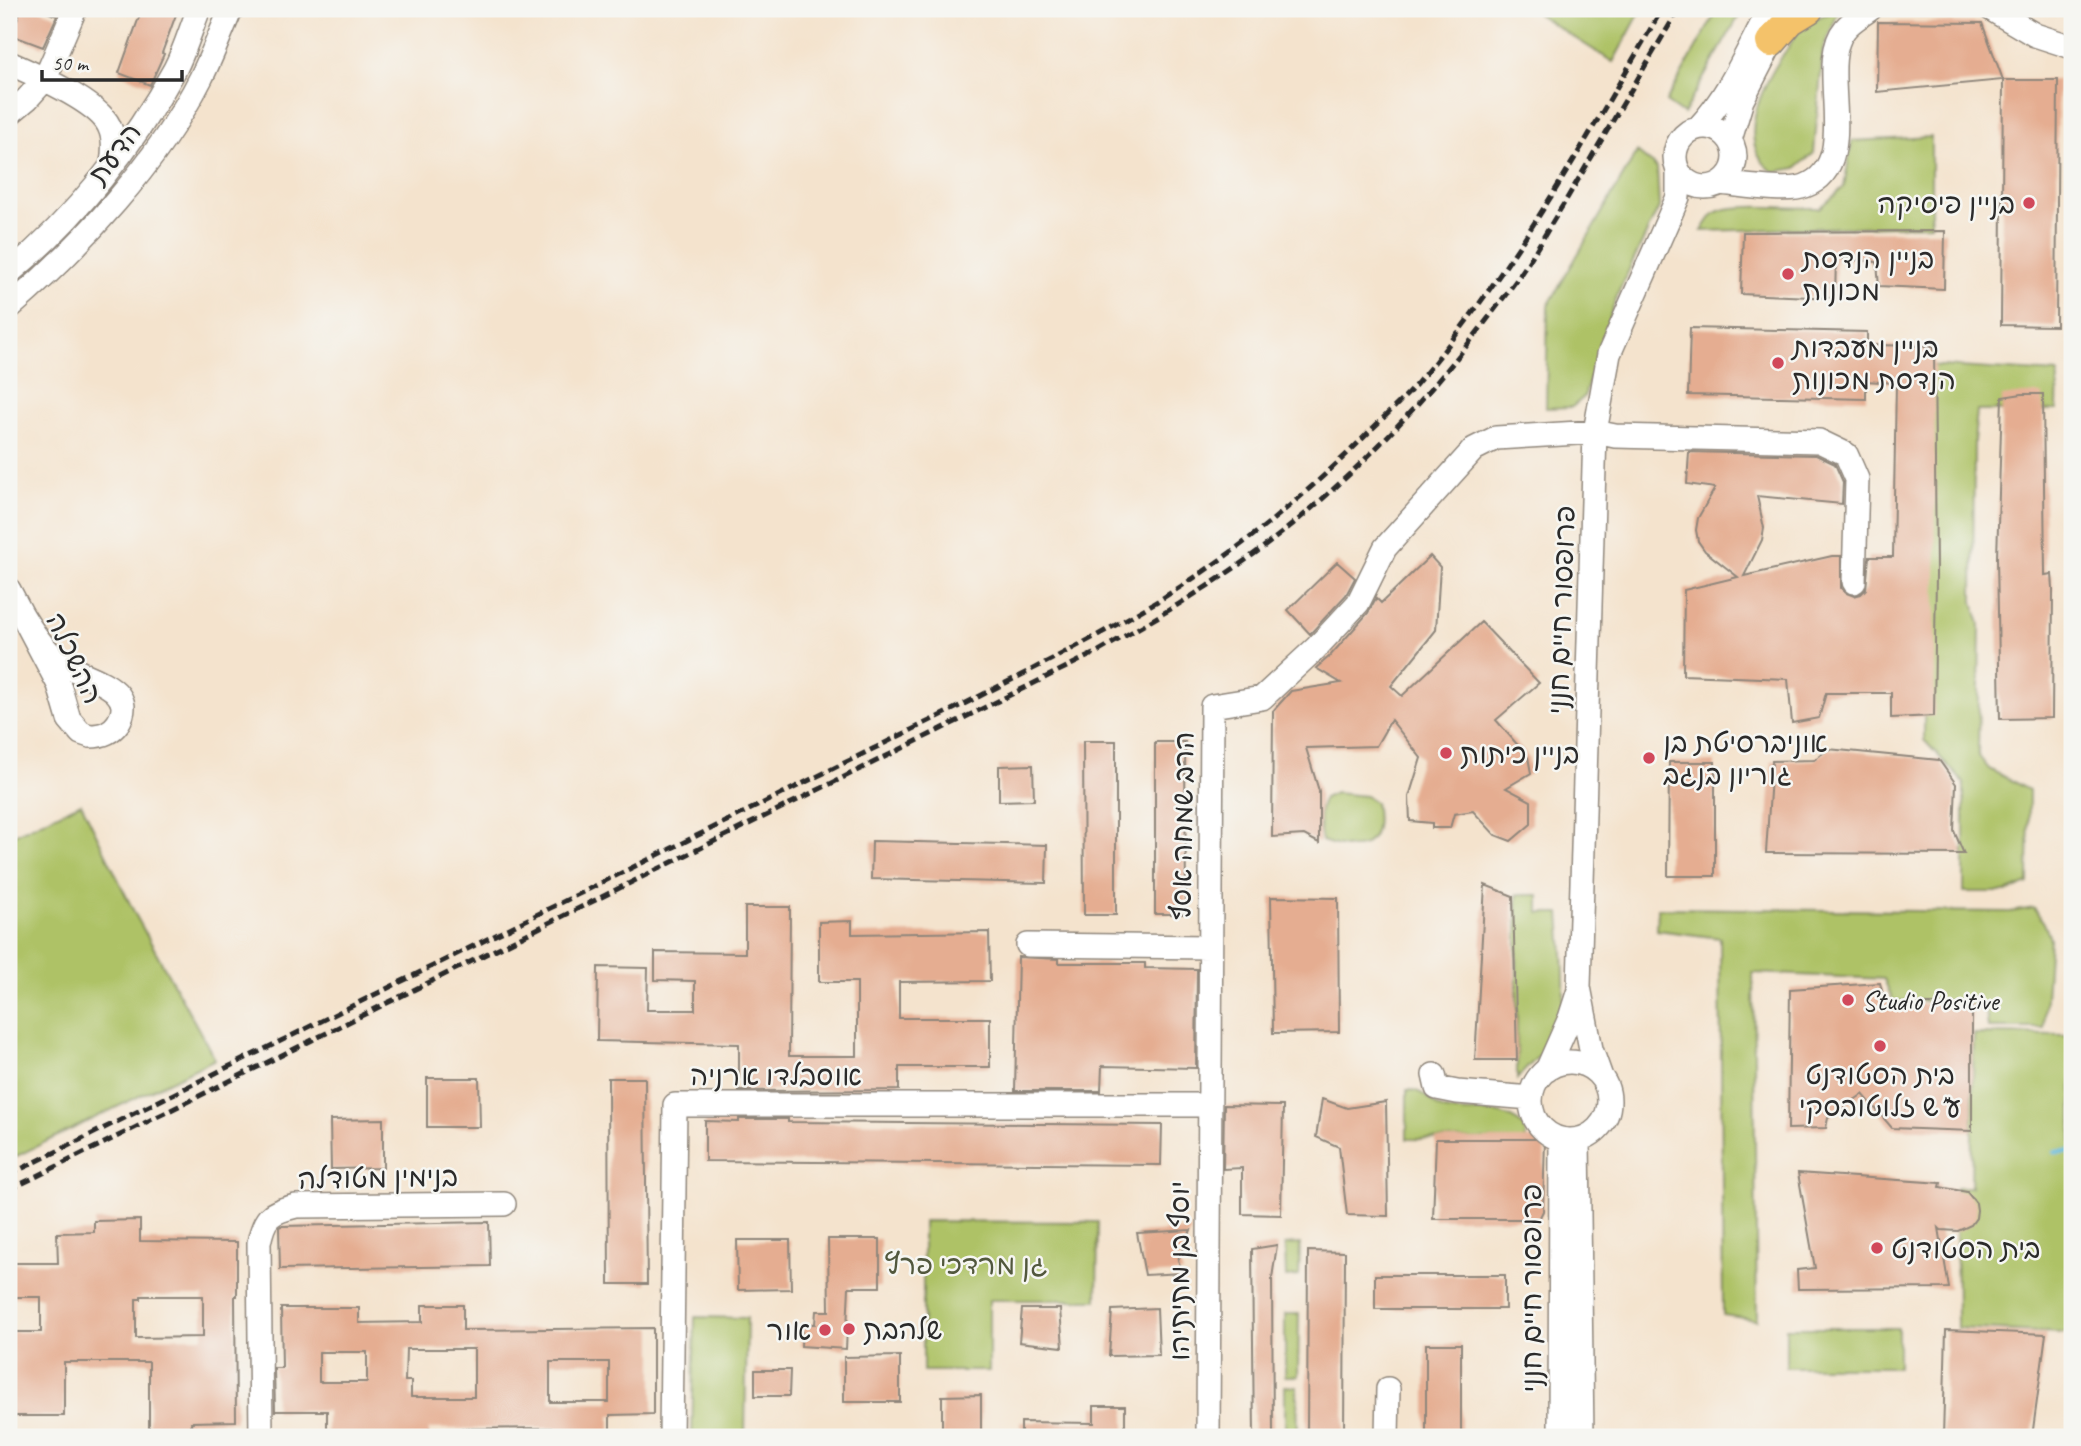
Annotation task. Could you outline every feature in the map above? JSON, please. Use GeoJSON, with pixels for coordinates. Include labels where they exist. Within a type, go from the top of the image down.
{"type":"FeatureCollection","features":[{"type":"Feature","properties":{"kind":"main road"},"geometry":{"type":"LineString","coordinates":[[1771,42],[1790,20],[1808,9]]}},
{"type":"Feature","properties":{"kind":"street"},"geometry":{"type":"LineString","coordinates":[[9,114],[45,79],[75,9]]}},
{"type":"Feature","properties":{"kind":"street","name":"הדעת"},"geometry":{"type":"LineString","coordinates":[[9,273],[67,217],[112,163],[176,67],[200,9]]}},
{"type":"Feature","properties":{"kind":"street","name":"הדעת"},"geometry":{"type":"LineString","coordinates":[[9,308],[86,236],[158,146],[201,78],[231,9]]}},
{"type":"Feature","properties":{"kind":"street"},"geometry":{"type":"LineString","coordinates":[[1770,9],[1712,113],[1699,127],[1682,136],[1677,144],[1675,163],[1678,172],[1690,184],[1770,187],[1784,190],[1805,186],[1820,177],[1830,162],[1835,138],[1835,51],[1844,29],[1870,9]]}},
{"type":"Feature","properties":{"kind":"street"},"geometry":{"type":"LineString","coordinates":[[1714,185],[1732,171],[1733,148],[1742,100],[1790,9]]}},
{"type":"Feature","properties":{"kind":"street"},"geometry":{"type":"LineString","coordinates":[[1991,9],[2035,35],[2072,47]]}},
{"type":"Feature","properties":{"kind":"street"},"geometry":{"type":"LineString","coordinates":[[9,63],[45,79],[99,113],[110,126],[113,136],[112,163]]}},
{"type":"Feature","properties":{"kind":"street"},"geometry":{"type":"LineString","coordinates":[[99,113],[134,115],[151,108]]}},
{"type":"Feature","properties":{"kind":"street"},"geometry":{"type":"LineString","coordinates":[[1699,127],[1717,129],[1733,148],[1749,175],[1770,187]]}},
{"type":"Feature","properties":{"kind":"street","name":"פרופסור חיים חנני"},"geometry":{"type":"LineString","coordinates":[[1601,1077],[1591,1049],[1579,987],[1595,432],[1609,354],[1678,197],[1678,172]]}},
{"type":"Feature","properties":{"kind":"street","name":"פרופסור חיים חנני"},"geometry":{"type":"LineString","coordinates":[[1658,246],[1714,185]]}},
{"type":"Feature","properties":{"kind":"street"},"geometry":{"type":"LineString","coordinates":[[1595,432],[1615,436],[1819,441],[1846,454],[1857,479],[1854,582]]}},
{"type":"Feature","properties":{"kind":"street","name":"הרב שמחה אסף"},"geometry":{"type":"LineString","coordinates":[[1209,1105],[1212,706],[1262,698],[1316,648],[1358,603],[1385,548],[1474,449],[1496,438],[1595,432]]}},
{"type":"Feature","properties":{"kind":"street","name":"ההשכלה"},"geometry":{"type":"LineString","coordinates":[[12,598],[33,632],[52,654],[72,669],[110,686],[116,692],[121,700],[120,719],[108,733],[90,736],[74,727],[59,685],[12,598]]}},
{"type":"Feature","properties":{"kind":"street","name":"הרב שמחה אסף"},"geometry":{"type":"LineString","coordinates":[[1028,945],[1210,947]]}},
{"type":"Feature","properties":{"kind":"street","name":"פרופסור חיים חנני"},"geometry":{"type":"LineString","coordinates":[[1547,1070],[1567,1027],[1579,987]]}},
{"type":"Feature","properties":{"kind":"street"},"geometry":{"type":"LineString","coordinates":[[1573,1062],[1586,1065],[1601,1077],[1607,1089],[1607,1114],[1601,1126],[1591,1135],[1569,1140],[1548,1133],[1539,1124],[1531,1098],[1538,1080],[1547,1070],[1559,1064],[1573,1062]]}},
{"type":"Feature","properties":{"kind":"street"},"geometry":{"type":"LineString","coordinates":[[1434,1075],[1437,1088],[1531,1098]]}},
{"type":"Feature","properties":{"kind":"street","name":"אוסבלדו ארניה"},"geometry":{"type":"LineString","coordinates":[[671,1437],[674,1105],[1209,1105]]}},
{"type":"Feature","properties":{"kind":"street","name":"יוסף בן מתיתיהו"},"geometry":{"type":"LineString","coordinates":[[1208,1437],[1209,1105]]}},
{"type":"Feature","properties":{"kind":"street","name":"פרופסור חיים חנני"},"geometry":{"type":"LineString","coordinates":[[1560,1437],[1569,1140]]}},
{"type":"Feature","properties":{"kind":"street","name":"פרופסור חיים חנני"},"geometry":{"type":"LineString","coordinates":[[1569,1140],[1582,1437]]}},
{"type":"Feature","properties":{"kind":"street","name":"בנימין מטודלה"},"geometry":{"type":"LineString","coordinates":[[261,1437],[259,1243],[262,1227],[268,1217],[277,1210],[296,1206],[503,1205]]}},
{"type":"Feature","properties":{"kind":"street"},"geometry":{"type":"LineString","coordinates":[[1387,1437],[1388,1389]]}},
{"type":"Feature","properties":{"kind":"green space"},"geometry":{"type":"Polygon","coordinates":[[[1540,9],[1642,9],[1613,62],[1537,14],[1540,9]]]}},
{"type":"Feature","properties":{"kind":"green space"},"geometry":{"type":"Polygon","coordinates":[[[1718,9],[1743,9],[1683,114],[1666,102],[1718,9]]]}},
{"type":"Feature","properties":{"kind":"green space"},"geometry":{"type":"Polygon","coordinates":[[[1839,11],[1823,49],[1814,153],[1796,168],[1774,172],[1762,160],[1755,146],[1753,130],[1761,97],[1776,65],[1801,29],[1816,18],[1839,11]]]}},
{"type":"Feature","properties":{"kind":"green space"},"geometry":{"type":"Polygon","coordinates":[[[1931,137],[1931,225],[1702,231],[1715,213],[1723,210],[1749,207],[1820,208],[1844,187],[1852,141],[1931,137]]]}},
{"type":"Feature","properties":{"kind":"green space"},"geometry":{"type":"Polygon","coordinates":[[[1637,152],[1657,168],[1659,207],[1617,295],[1584,397],[1572,407],[1546,408],[1548,306],[1637,152]]]}},
{"type":"Feature","properties":{"kind":"green space"},"geometry":{"type":"Polygon","coordinates":[[[1925,365],[2058,373],[2057,410],[1977,411],[1974,441],[1973,602],[1980,624],[1978,755],[1989,769],[2029,790],[2028,883],[2006,892],[1964,892],[1964,783],[1924,740],[1925,365]]]}},
{"type":"Feature","properties":{"kind":"green space"},"geometry":{"type":"Polygon","coordinates":[[[1335,793],[1366,796],[1375,802],[1376,829],[1367,844],[1348,847],[1322,841],[1320,808],[1324,798],[1335,793]]]}},
{"type":"Feature","properties":{"kind":"green space"},"geometry":{"type":"Polygon","coordinates":[[[81,803],[135,914],[215,1059],[9,1160],[9,837],[81,803]]]}},
{"type":"Feature","properties":{"kind":"green space"},"geometry":{"type":"Polygon","coordinates":[[[1517,895],[1539,895],[1539,913],[1560,913],[1564,997],[1562,1014],[1551,1042],[1517,1079],[1517,895]]]}},
{"type":"Feature","properties":{"kind":"green space"},"geometry":{"type":"Polygon","coordinates":[[[1658,908],[2010,912],[2034,908],[2050,938],[2044,1028],[1988,1028],[1986,1011],[1963,1001],[1893,1001],[1884,979],[1753,973],[1757,1320],[1723,1315],[1720,938],[1657,930],[1658,908]]]}},
{"type":"Feature","properties":{"kind":"green space"},"geometry":{"type":"Polygon","coordinates":[[[1974,1034],[2072,1035],[2072,1331],[2063,1333],[1957,1328],[1956,1187],[1971,1187],[1974,1034]]]}},
{"type":"Feature","properties":{"kind":"green space"},"geometry":{"type":"Polygon","coordinates":[[[1407,1090],[1424,1095],[1445,1110],[1495,1113],[1514,1119],[1525,1127],[1526,1140],[1407,1139],[1407,1090]]]}},
{"type":"Feature","properties":{"kind":"green space","name":"גן מרדכי פרץ"},"geometry":{"type":"Polygon","coordinates":[[[923,1221],[1098,1222],[1097,1300],[989,1300],[989,1371],[923,1371],[923,1221]]]}},
{"type":"Feature","properties":{"kind":"green space"},"geometry":{"type":"Polygon","coordinates":[[[1300,1244],[1299,1276],[1286,1277],[1285,1245],[1300,1244]]]}},
{"type":"Feature","properties":{"kind":"green space"},"geometry":{"type":"Polygon","coordinates":[[[1285,1314],[1299,1314],[1298,1376],[1285,1376],[1285,1314]]]}},
{"type":"Feature","properties":{"kind":"green space"},"geometry":{"type":"Polygon","coordinates":[[[695,1317],[747,1318],[745,1437],[692,1437],[695,1317]]]}},
{"type":"Feature","properties":{"kind":"green space"},"geometry":{"type":"Polygon","coordinates":[[[1786,1328],[1898,1328],[1898,1367],[1786,1367],[1786,1328]]]}},
{"type":"Feature","properties":{"kind":"green space"},"geometry":{"type":"Polygon","coordinates":[[[1285,1386],[1297,1387],[1298,1437],[1285,1437],[1285,1386]]]}},
{"type":"Feature","properties":{"kind":"building"},"geometry":{"type":"Polygon","coordinates":[[[21,9],[39,9],[57,16],[43,47],[11,35],[21,9]]]}},
{"type":"Feature","properties":{"kind":"building"},"geometry":{"type":"Polygon","coordinates":[[[142,9],[178,9],[162,53],[164,54],[150,85],[119,73],[142,9]]]}},
{"type":"Feature","properties":{"kind":"building"},"geometry":{"type":"Polygon","coordinates":[[[1878,22],[1982,23],[2003,80],[1877,92],[1878,22]]]}},
{"type":"Feature","properties":{"kind":"building","name":"בניין פיסיקה"},"geometry":{"type":"Polygon","coordinates":[[[2003,80],[2058,80],[2056,326],[2001,325],[2003,80]]]}},
{"type":"Feature","properties":{"kind":"building","name":"בניין הנדסת מכונות"},"geometry":{"type":"Polygon","coordinates":[[[1945,231],[1944,289],[1879,286],[1877,262],[1836,258],[1835,298],[1741,294],[1743,232],[1945,231]]]}},
{"type":"Feature","properties":{"kind":"building"},"geometry":{"type":"Polygon","coordinates":[[[1690,328],[1867,332],[1867,345],[1934,346],[1934,716],[1891,718],[1891,693],[1826,693],[1819,718],[1792,723],[1788,679],[1683,675],[1684,590],[1738,577],[1705,551],[1698,541],[1698,518],[1715,488],[1687,484],[1689,452],[1816,455],[1835,464],[1843,482],[1842,504],[1757,496],[1764,528],[1762,540],[1744,576],[1841,556],[1841,588],[1854,596],[1866,589],[1869,557],[1893,557],[1896,383],[1866,381],[1866,399],[1688,395],[1690,328]]]}},
{"type":"Feature","properties":{"kind":"building"},"geometry":{"type":"Polygon","coordinates":[[[2043,394],[2045,575],[2052,574],[2053,588],[2052,718],[2000,719],[1997,558],[2002,397],[2043,394]]]}},
{"type":"Feature","properties":{"kind":"building"},"geometry":{"type":"Polygon","coordinates":[[[1430,556],[1440,567],[1436,630],[1391,686],[1402,696],[1481,622],[1539,683],[1496,720],[1528,757],[1531,773],[1506,788],[1531,801],[1531,824],[1511,841],[1495,835],[1473,811],[1454,814],[1450,828],[1432,828],[1432,823],[1410,821],[1409,797],[1421,758],[1391,720],[1376,746],[1306,748],[1319,791],[1319,843],[1304,835],[1272,837],[1273,711],[1291,691],[1341,683],[1316,668],[1368,613],[1376,598],[1381,603],[1430,556]]]}},
{"type":"Feature","properties":{"kind":"building"},"geometry":{"type":"Polygon","coordinates":[[[1337,562],[1355,578],[1346,595],[1310,634],[1288,610],[1337,562]]]}},
{"type":"Feature","properties":{"kind":"building"},"geometry":{"type":"Polygon","coordinates":[[[1083,741],[1116,741],[1116,915],[1084,915],[1083,741]]]}},
{"type":"Feature","properties":{"kind":"building"},"geometry":{"type":"Polygon","coordinates":[[[1155,742],[1185,742],[1186,914],[1155,914],[1155,742]]]}},
{"type":"Feature","properties":{"kind":"building"},"geometry":{"type":"Polygon","coordinates":[[[1828,749],[1939,760],[1956,784],[1954,831],[1964,854],[1766,853],[1772,761],[1814,760],[1828,749]]]}},
{"type":"Feature","properties":{"kind":"building"},"geometry":{"type":"Polygon","coordinates":[[[1669,762],[1715,762],[1715,876],[1668,876],[1669,762]]]}},
{"type":"Feature","properties":{"kind":"building"},"geometry":{"type":"Polygon","coordinates":[[[1033,765],[1034,800],[999,801],[999,766],[1033,765]]]}},
{"type":"Feature","properties":{"kind":"building"},"geometry":{"type":"Polygon","coordinates":[[[872,841],[1047,845],[1046,883],[871,879],[872,841]]]}},
{"type":"Feature","properties":{"kind":"building"},"geometry":{"type":"Polygon","coordinates":[[[1485,885],[1513,896],[1517,1060],[1475,1060],[1485,885]]]}},
{"type":"Feature","properties":{"kind":"building"},"geometry":{"type":"Polygon","coordinates":[[[1271,897],[1338,898],[1339,1032],[1273,1033],[1271,897]]]}},
{"type":"Feature","properties":{"kind":"building"},"geometry":{"type":"Polygon","coordinates":[[[745,907],[790,907],[789,1056],[857,1056],[857,982],[819,982],[819,922],[852,921],[852,934],[989,932],[990,981],[899,982],[899,1018],[990,1018],[990,1067],[899,1067],[899,1090],[739,1091],[739,1044],[597,1041],[598,967],[648,968],[647,1010],[695,1010],[695,981],[655,980],[655,952],[745,953],[745,907]]]}},
{"type":"Feature","properties":{"kind":"building"},"geometry":{"type":"Polygon","coordinates":[[[1018,957],[1059,959],[1059,963],[1145,963],[1145,968],[1197,969],[1196,1068],[1102,1066],[1101,1091],[1015,1091],[1018,957]]]}},
{"type":"Feature","properties":{"kind":"building","name":"בית הסטודנט ע\"ש זלוטובסקי"},"geometry":{"type":"Polygon","coordinates":[[[1880,983],[1883,995],[1892,1004],[1972,1004],[1972,1131],[1892,1128],[1863,1094],[1828,1118],[1826,1128],[1788,1129],[1790,989],[1880,983]]]}},
{"type":"Feature","properties":{"kind":"building"},"geometry":{"type":"Polygon","coordinates":[[[427,1078],[479,1078],[480,1127],[427,1127],[427,1078]]]}},
{"type":"Feature","properties":{"kind":"building"},"geometry":{"type":"Polygon","coordinates":[[[608,1078],[645,1078],[647,1284],[609,1284],[608,1078]]]}},
{"type":"Feature","properties":{"kind":"building"},"geometry":{"type":"Polygon","coordinates":[[[1322,1099],[1347,1108],[1386,1102],[1388,1216],[1347,1215],[1339,1147],[1316,1137],[1322,1099]]]}},
{"type":"Feature","properties":{"kind":"building"},"geometry":{"type":"Polygon","coordinates":[[[1224,1105],[1283,1106],[1281,1215],[1242,1214],[1242,1168],[1223,1169],[1224,1105]]]}},
{"type":"Feature","properties":{"kind":"building"},"geometry":{"type":"Polygon","coordinates":[[[383,1119],[383,1168],[331,1169],[330,1120],[383,1119]]]}},
{"type":"Feature","properties":{"kind":"building"},"geometry":{"type":"Polygon","coordinates":[[[739,1119],[788,1119],[788,1122],[1162,1125],[1161,1165],[705,1161],[705,1121],[739,1122],[739,1119]]]}},
{"type":"Feature","properties":{"kind":"building"},"geometry":{"type":"Polygon","coordinates":[[[1436,1139],[1545,1139],[1543,1211],[1539,1219],[1433,1219],[1436,1139]]]}},
{"type":"Feature","properties":{"kind":"building","name":"בית הסטודנט"},"geometry":{"type":"Polygon","coordinates":[[[1798,1173],[1941,1183],[1940,1187],[1967,1192],[1976,1203],[1977,1210],[1971,1225],[1958,1231],[1939,1228],[1949,1288],[1798,1289],[1797,1270],[1815,1268],[1798,1173]]]}},
{"type":"Feature","properties":{"kind":"building"},"geometry":{"type":"Polygon","coordinates":[[[140,1220],[140,1241],[237,1242],[236,1421],[191,1422],[192,1437],[149,1437],[149,1362],[64,1362],[64,1416],[9,1416],[9,1332],[41,1332],[41,1297],[9,1297],[9,1263],[58,1263],[57,1233],[94,1232],[94,1221],[140,1220]],[[141,1296],[141,1299],[136,1299],[136,1338],[203,1337],[203,1296],[141,1296]]]}},
{"type":"Feature","properties":{"kind":"building"},"geometry":{"type":"Polygon","coordinates":[[[489,1222],[490,1266],[280,1269],[281,1226],[489,1222]]]}},
{"type":"Feature","properties":{"kind":"building"},"geometry":{"type":"Polygon","coordinates":[[[1191,1230],[1178,1260],[1183,1273],[1145,1275],[1137,1233],[1191,1230]]]}},
{"type":"Feature","properties":{"kind":"building"},"geometry":{"type":"Polygon","coordinates":[[[828,1239],[880,1239],[880,1287],[849,1287],[846,1349],[801,1346],[802,1324],[815,1324],[816,1311],[829,1311],[828,1239]]]}},
{"type":"Feature","properties":{"kind":"building"},"geometry":{"type":"Polygon","coordinates":[[[737,1240],[790,1240],[791,1289],[738,1290],[737,1240]]]}},
{"type":"Feature","properties":{"kind":"building"},"geometry":{"type":"Polygon","coordinates":[[[1277,1245],[1272,1278],[1273,1437],[1254,1437],[1252,1249],[1277,1245]]]}},
{"type":"Feature","properties":{"kind":"building"},"geometry":{"type":"Polygon","coordinates":[[[1308,1251],[1345,1252],[1344,1437],[1307,1437],[1308,1251]]]}},
{"type":"Feature","properties":{"kind":"building"},"geometry":{"type":"Polygon","coordinates":[[[1375,1275],[1505,1275],[1505,1309],[1375,1309],[1375,1275]]]}},
{"type":"Feature","properties":{"kind":"building"},"geometry":{"type":"Polygon","coordinates":[[[422,1305],[463,1305],[463,1330],[653,1328],[653,1414],[610,1415],[610,1437],[556,1437],[556,1428],[429,1429],[429,1437],[327,1437],[327,1411],[275,1411],[274,1368],[282,1368],[281,1308],[359,1308],[359,1323],[422,1322],[422,1305]],[[406,1349],[405,1381],[411,1381],[411,1397],[474,1397],[474,1349],[406,1349]],[[319,1352],[319,1382],[367,1382],[367,1352],[319,1352]],[[550,1362],[550,1402],[609,1402],[609,1362],[550,1362]]]}},
{"type":"Feature","properties":{"kind":"building"},"geometry":{"type":"Polygon","coordinates":[[[1157,1308],[1159,1355],[1109,1356],[1112,1310],[1157,1308]]]}},
{"type":"Feature","properties":{"kind":"building"},"geometry":{"type":"Polygon","coordinates":[[[1022,1309],[1060,1309],[1063,1347],[1019,1342],[1022,1309]]]}},
{"type":"Feature","properties":{"kind":"building"},"geometry":{"type":"Polygon","coordinates":[[[1946,1330],[2046,1334],[2032,1437],[1943,1437],[1946,1330]]]}},
{"type":"Feature","properties":{"kind":"building"},"geometry":{"type":"Polygon","coordinates":[[[1426,1344],[1461,1344],[1461,1437],[1426,1437],[1426,1344]]]}},
{"type":"Feature","properties":{"kind":"building"},"geometry":{"type":"Polygon","coordinates":[[[900,1356],[900,1402],[844,1402],[844,1357],[900,1356]]]}},
{"type":"Feature","properties":{"kind":"building"},"geometry":{"type":"Polygon","coordinates":[[[755,1370],[790,1370],[789,1396],[755,1396],[755,1370]]]}},
{"type":"Feature","properties":{"kind":"building"},"geometry":{"type":"Polygon","coordinates":[[[981,1395],[981,1437],[942,1437],[942,1396],[981,1395]]]}},
{"type":"Feature","properties":{"kind":"building"},"geometry":{"type":"Polygon","coordinates":[[[1094,1406],[1125,1406],[1125,1437],[1021,1437],[1021,1422],[1094,1423],[1094,1406]]]}},
{"type":"Feature","properties":{"kind":"waterway"},"geometry":{"type":"LineString","coordinates":[[2055,1152],[2072,1151]]}},
{"type":"Feature","properties":{"kind":"railway"},"geometry":{"type":"LineString","coordinates":[[9,1175],[1067,652],[1138,613],[1217,562],[1271,521],[1347,454],[1408,394],[1454,338],[1549,200],[1662,9]]}},
{"type":"Feature","properties":{"kind":"railway"},"geometry":{"type":"LineString","coordinates":[[9,1190],[1099,651],[1247,559],[1286,530],[1358,466],[1425,396],[1486,321],[1534,253],[1679,9]]}},
{"type":"Feature","properties":{"kind":"place","name":"בניין פיסיקה"},"geometry":{"type":"Point","coordinates":[2029,203]}},
{"type":"Feature","properties":{"kind":"place","name":"בניין הנדסת מכונות"},"geometry":{"type":"Point","coordinates":[1788,274]}},
{"type":"Feature","properties":{"kind":"place","name":"בניין מעבדות הנדסת מכונות"},"geometry":{"type":"Point","coordinates":[1778,363]}},
{"type":"Feature","properties":{"kind":"place","name":"בניין כיתות"},"geometry":{"type":"Point","coordinates":[1446,753]}},
{"type":"Feature","properties":{"kind":"place","name":"אוניברסיטת בן גוריון בנגב"},"geometry":{"type":"Point","coordinates":[1649,758]}},
{"type":"Feature","properties":{"kind":"place","name":"Studio Positive"},"geometry":{"type":"Point","coordinates":[1848,1000]}},
{"type":"Feature","properties":{"kind":"place","name":"בית הסטודנט ע\"ש זלוטובסקי"},"geometry":{"type":"Point","coordinates":[1880,1046]}},
{"type":"Feature","properties":{"kind":"place","name":"בית הסטודנט"},"geometry":{"type":"Point","coordinates":[1877,1248]}},
{"type":"Feature","properties":{"kind":"place","name":"שלהבת"},"geometry":{"type":"Point","coordinates":[849,1329]}},
{"type":"Feature","properties":{"kind":"place","name":"אור"},"geometry":{"type":"Point","coordinates":[825,1330]}}]}
